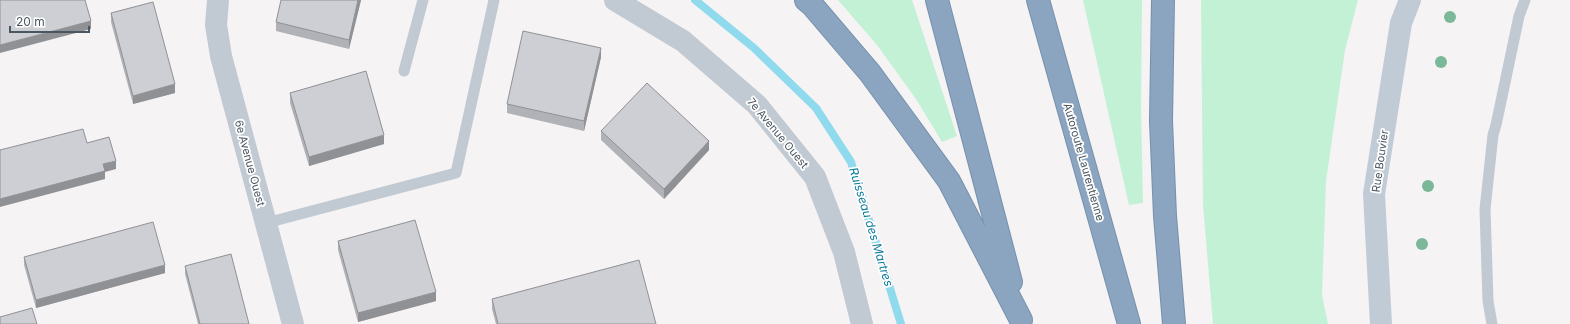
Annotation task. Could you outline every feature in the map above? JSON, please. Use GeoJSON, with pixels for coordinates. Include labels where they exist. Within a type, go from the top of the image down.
{"type":"FeatureCollection","features":[{"type":"Feature","properties":{"kind":"highway"},"geometry":{"type":"LineString","coordinates":[[806,0],[812,5],[870,73],[949,181],[1021,322]]}},
{"type":"Feature","properties":{"kind":"highway"},"geometry":{"type":"LineString","coordinates":[[937,0],[1021,322]]}},
{"type":"Feature","properties":{"kind":"highway","name":"Autoroute Laurentienne"},"geometry":{"type":"LineString","coordinates":[[1038,0],[1129,324]]}},
{"type":"Feature","properties":{"kind":"highway"},"geometry":{"type":"LineString","coordinates":[[1163,0],[1161,121],[1165,216],[1174,324]]}},
{"type":"Feature","properties":{"kind":"street","name":"6e Avenue Ouest"},"geometry":{"type":"LineString","coordinates":[[218,0],[216,25],[221,56],[293,324]]}},
{"type":"Feature","properties":{"kind":"street","name":"7e Avenue Ouest"},"geometry":{"type":"LineString","coordinates":[[615,0],[683,41],[757,106],[815,177],[844,252],[862,324]]}},
{"type":"Feature","properties":{"kind":"street","name":"Rue Bouvier"},"geometry":{"type":"LineString","coordinates":[[1381,324],[1374,194],[1401,23],[1410,0]]}},
{"type":"Feature","properties":{"kind":"lane"},"geometry":{"type":"LineString","coordinates":[[404,71],[423,0]]}},
{"type":"Feature","properties":{"kind":"lane"},"geometry":{"type":"LineString","coordinates":[[266,223],[456,173],[494,0]]}},
{"type":"Feature","properties":{"kind":"lane"},"geometry":{"type":"LineString","coordinates":[[1492,324],[1488,301],[1485,209],[1493,135],[1519,16],[1524,0]]}},
{"type":"Feature","properties":{"kind":"green space"},"geometry":{"type":"Polygon","coordinates":[[[838,0],[912,0],[957,136],[942,142],[916,99],[877,45],[838,0]]]}},
{"type":"Feature","properties":{"kind":"green space"},"geometry":{"type":"Polygon","coordinates":[[[1083,0],[1142,0],[1141,109],[1143,203],[1129,205],[1083,0]]]}},
{"type":"Feature","properties":{"kind":"green space"},"geometry":{"type":"Polygon","coordinates":[[[1201,0],[1358,0],[1345,50],[1326,181],[1322,295],[1328,324],[1213,324],[1203,204],[1201,0]]]}},
{"type":"Feature","properties":{"kind":"building"},"geometry":{"type":"Polygon","coordinates":[[[0,0],[85,0],[91,21],[0,45],[0,0]]]}},
{"type":"Feature","properties":{"kind":"building"},"geometry":{"type":"Polygon","coordinates":[[[281,0],[358,0],[349,40],[276,22],[281,0]]]}},
{"type":"Feature","properties":{"kind":"building"},"geometry":{"type":"Polygon","coordinates":[[[153,2],[175,84],[133,96],[111,13],[153,2]]]}},
{"type":"Feature","properties":{"kind":"building"},"geometry":{"type":"Polygon","coordinates":[[[523,31],[601,48],[584,121],[507,104],[523,31]]]}},
{"type":"Feature","properties":{"kind":"building"},"geometry":{"type":"Polygon","coordinates":[[[366,71],[384,135],[309,157],[290,93],[366,71]]]}},
{"type":"Feature","properties":{"kind":"building"},"geometry":{"type":"Polygon","coordinates":[[[647,83],[709,141],[664,189],[601,131],[647,83]]]}},
{"type":"Feature","properties":{"kind":"building"},"geometry":{"type":"Polygon","coordinates":[[[83,129],[87,143],[109,137],[116,161],[103,164],[105,171],[0,199],[0,150],[83,129]]]}},
{"type":"Feature","properties":{"kind":"building"},"geometry":{"type":"Polygon","coordinates":[[[415,220],[436,292],[358,313],[338,241],[415,220]]]}},
{"type":"Feature","properties":{"kind":"building"},"geometry":{"type":"Polygon","coordinates":[[[153,222],[165,265],[36,300],[24,257],[153,222]]]}},
{"type":"Feature","properties":{"kind":"building"},"geometry":{"type":"Polygon","coordinates":[[[231,254],[249,324],[200,324],[185,266],[231,254]]]}},
{"type":"Feature","properties":{"kind":"building"},"geometry":{"type":"Polygon","coordinates":[[[639,260],[656,324],[498,324],[492,299],[639,260]]]}},
{"type":"Feature","properties":{"kind":"building"},"geometry":{"type":"Polygon","coordinates":[[[32,308],[37,324],[0,324],[0,317],[32,308]]]}},
{"type":"Feature","properties":{"kind":"waterway","name":"Ruisseau des Martres"},"geometry":{"type":"LineString","coordinates":[[695,0],[754,48],[816,108],[851,162],[901,324]]}}]}
